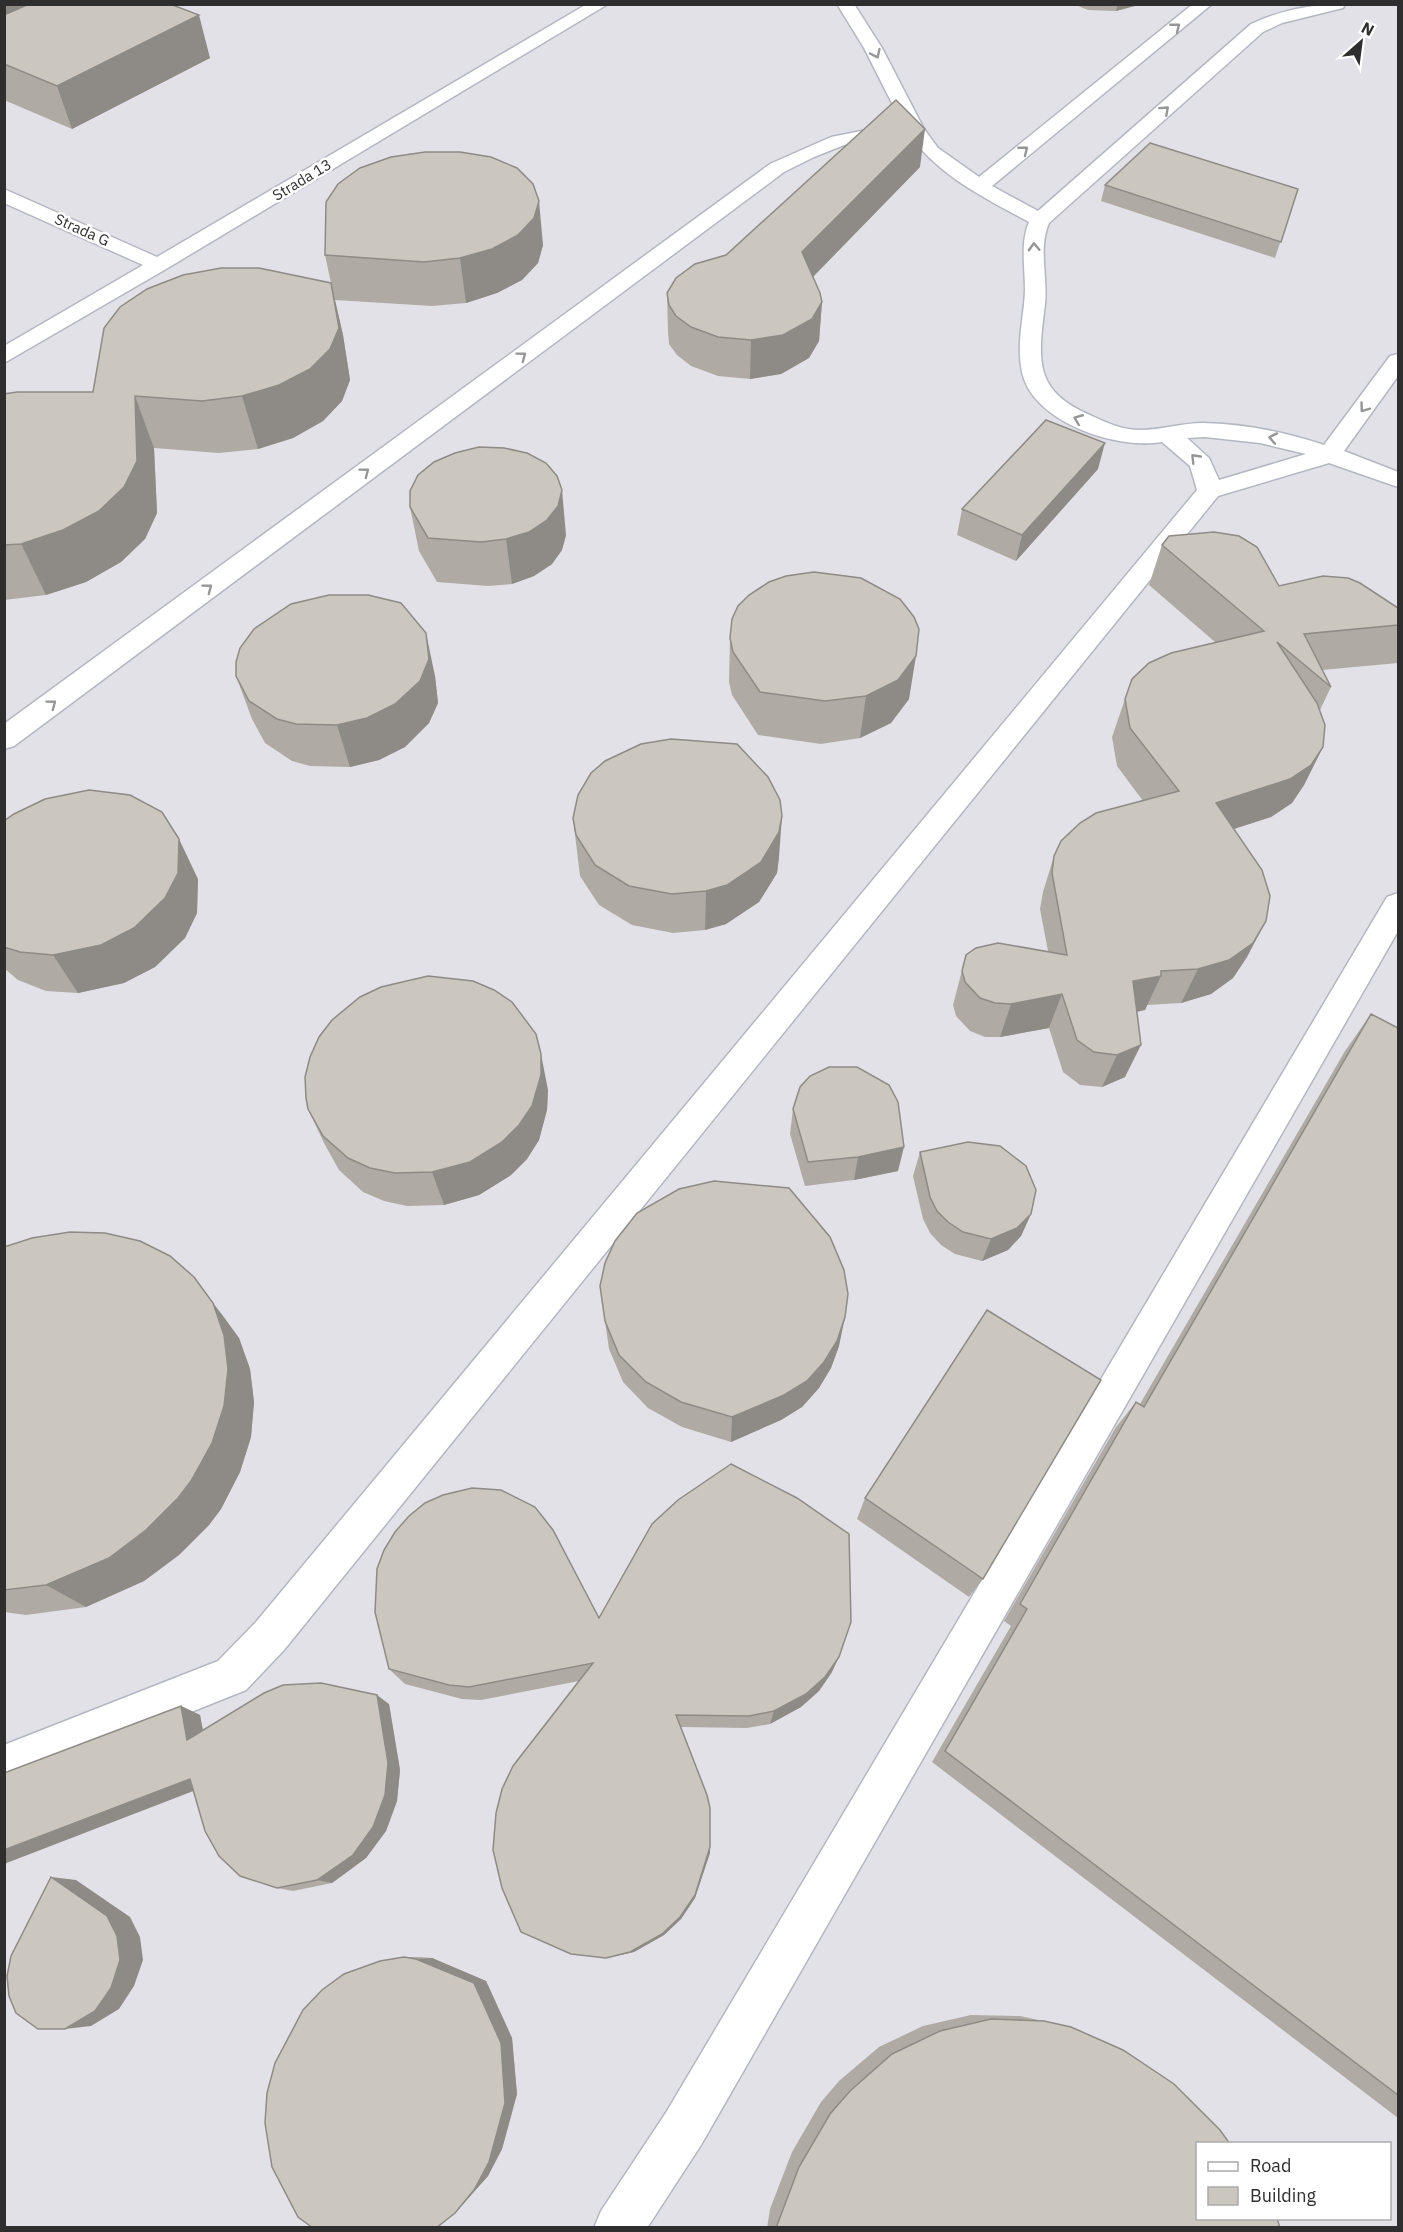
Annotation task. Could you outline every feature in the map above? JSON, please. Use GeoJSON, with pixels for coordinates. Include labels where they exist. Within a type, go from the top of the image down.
{"type":"FeatureCollection","features":[{"type":"Feature","properties":{"kind":"lane","name":"Strada 13"},"geometry":{"type":"LineString","coordinates":[[4,356],[600,4]]}},
{"type":"Feature","properties":{"kind":"lane"},"geometry":{"type":"LineString","coordinates":[[845,4],[873,48],[914,127],[931,152],[978,187],[1040,220]]}},
{"type":"Feature","properties":{"kind":"lane"},"geometry":{"type":"LineString","coordinates":[[978,187],[1204,4]]}},
{"type":"Feature","properties":{"kind":"lane"},"geometry":{"type":"LineString","coordinates":[[1337,4],[1276,20],[1257,28],[1040,220],[1034,232],[1036,287],[1031,350],[1035,383],[1055,408],[1076,418],[1134,436],[1196,430],[1260,436],[1299,443],[1398,480]]}},
{"type":"Feature","properties":{"kind":"lane"},"geometry":{"type":"LineString","coordinates":[[4,739],[777,168],[825,144],[864,133],[914,127]]}},
{"type":"Feature","properties":{"kind":"lane","name":"Strada G"},"geometry":{"type":"LineString","coordinates":[[4,195],[159,265]]}},
{"type":"Feature","properties":{"kind":"lane"},"geometry":{"type":"LineString","coordinates":[[4,1766],[232,1676],[240,1668],[277,1627],[1209,491],[1329,455],[1398,361]]}},
{"type":"Feature","properties":{"kind":"lane"},"geometry":{"type":"LineString","coordinates":[[1167,434],[1200,459],[1208,476],[1209,491]]}},
{"type":"Feature","properties":{"kind":"lane"},"geometry":{"type":"LineString","coordinates":[[618,2228],[696,2108],[1398,905]]}},
{"type":"Feature","properties":{"kind":"shaded area"},"geometry":{"type":"Polygon","coordinates":[[[5,5],[1398,5],[1398,2227],[5,2228],[5,5]]]}},
{"type":"Feature","properties":{"kind":"building"},"geometry":{"type":"Polygon","coordinates":[[[29,4],[170,4],[199,15],[57,86],[4,64],[4,15],[29,4]]]}},
{"type":"Feature","properties":{"kind":"building"},"geometry":{"type":"Polygon","coordinates":[[[896,100],[925,129],[802,252],[822,302],[812,319],[783,335],[751,340],[718,337],[691,327],[676,316],[669,305],[667,293],[676,278],[695,264],[726,255],[896,100]]]}},
{"type":"Feature","properties":{"kind":"building"},"geometry":{"type":"Polygon","coordinates":[[[1150,143],[1298,189],[1281,242],[1105,185],[1150,143]]]}},
{"type":"Feature","properties":{"kind":"building"},"geometry":{"type":"Polygon","coordinates":[[[425,152],[460,152],[491,157],[517,168],[533,184],[539,201],[534,218],[518,235],[492,249],[460,258],[424,262],[325,255],[326,202],[338,184],[360,168],[391,157],[425,152]]]}},
{"type":"Feature","properties":{"kind":"building"},"geometry":{"type":"Polygon","coordinates":[[[221,268],[259,268],[331,283],[339,328],[330,349],[310,369],[279,385],[242,396],[202,401],[135,396],[137,461],[124,487],[99,511],[63,530],[21,544],[4,545],[4,394],[93,392],[104,328],[120,307],[147,289],[183,275],[221,268]]]}},
{"type":"Feature","properties":{"kind":"building"},"geometry":{"type":"Polygon","coordinates":[[[1046,420],[1105,443],[1022,535],[962,509],[1046,420]]]}},
{"type":"Feature","properties":{"kind":"building"},"geometry":{"type":"Polygon","coordinates":[[[479,447],[504,448],[527,453],[546,463],[557,476],[562,490],[558,506],[547,520],[529,532],[506,539],[481,542],[428,538],[410,507],[410,491],[418,475],[434,462],[455,453],[479,447]]]}},
{"type":"Feature","properties":{"kind":"building"},"geometry":{"type":"Polygon","coordinates":[[[1214,532],[1239,536],[1257,547],[1279,586],[1323,576],[1348,578],[1360,583],[1398,608],[1398,625],[1304,634],[1331,687],[1277,642],[1317,703],[1325,725],[1323,747],[1311,765],[1290,779],[1216,803],[1262,870],[1270,896],[1266,921],[1253,943],[1229,960],[1198,969],[1161,971],[1161,976],[1133,981],[1141,1045],[1117,1055],[1094,1052],[1077,1040],[1062,994],[1011,1004],[995,1003],[980,998],[965,982],[962,971],[966,955],[976,948],[998,943],[1067,955],[1052,873],[1054,856],[1061,841],[1080,823],[1096,813],[1179,791],[1130,728],[1125,699],[1132,679],[1149,663],[1171,653],[1264,631],[1162,545],[1169,536],[1214,532]]]}},
{"type":"Feature","properties":{"kind":"building"},"geometry":{"type":"Polygon","coordinates":[[[814,572],[861,578],[900,599],[914,617],[919,629],[916,656],[898,680],[866,696],[825,701],[760,692],[733,652],[730,638],[732,619],[738,606],[749,595],[769,582],[786,576],[814,572]]]}},
{"type":"Feature","properties":{"kind":"building"},"geometry":{"type":"Polygon","coordinates":[[[329,595],[368,595],[401,603],[426,633],[429,659],[420,681],[395,704],[367,718],[337,725],[296,724],[277,719],[249,701],[236,676],[236,662],[240,648],[254,629],[291,604],[329,595]]]}},
{"type":"Feature","properties":{"kind":"building"},"geometry":{"type":"Polygon","coordinates":[[[671,739],[737,744],[768,777],[780,800],[782,816],[779,832],[761,862],[727,885],[706,891],[672,894],[629,886],[595,865],[576,835],[573,818],[578,795],[591,773],[605,761],[641,744],[671,739]]]}},
{"type":"Feature","properties":{"kind":"building"},"geometry":{"type":"Polygon","coordinates":[[[89,790],[130,795],[162,812],[179,839],[178,873],[165,898],[134,928],[101,945],[53,955],[20,952],[4,947],[4,821],[45,799],[89,790]]]}},
{"type":"Feature","properties":{"kind":"building"},"geometry":{"type":"Polygon","coordinates":[[[428,976],[473,981],[494,990],[512,1002],[536,1034],[541,1054],[541,1075],[532,1106],[519,1125],[502,1142],[470,1162],[432,1172],[395,1173],[370,1168],[348,1158],[323,1136],[308,1109],[305,1077],[310,1057],[319,1037],[332,1020],[360,997],[381,987],[428,976]]]}},
{"type":"Feature","properties":{"kind":"building"},"geometry":{"type":"Polygon","coordinates":[[[1371,1014],[1398,1028],[1398,2095],[945,1751],[1027,1609],[1020,1604],[1136,1402],[1144,1407],[1371,1014]]]}},
{"type":"Feature","properties":{"kind":"building"},"geometry":{"type":"Polygon","coordinates":[[[829,1067],[857,1067],[889,1085],[898,1102],[904,1147],[858,1157],[808,1162],[793,1109],[800,1087],[810,1076],[829,1067]]]}},
{"type":"Feature","properties":{"kind":"building"},"geometry":{"type":"Polygon","coordinates":[[[968,1142],[1000,1146],[1026,1166],[1036,1190],[1031,1214],[1017,1228],[991,1239],[963,1232],[948,1222],[937,1211],[930,1197],[920,1152],[968,1142]]]}},
{"type":"Feature","properties":{"kind":"building"},"geometry":{"type":"Polygon","coordinates":[[[714,1181],[789,1188],[830,1237],[844,1270],[848,1294],[845,1317],[837,1341],[824,1362],[807,1381],[784,1395],[732,1417],[681,1402],[646,1382],[619,1355],[605,1321],[600,1286],[605,1263],[615,1241],[637,1213],[679,1189],[714,1181]]]}},
{"type":"Feature","properties":{"kind":"building"},"geometry":{"type":"Polygon","coordinates":[[[70,1232],[105,1233],[140,1241],[170,1256],[194,1277],[213,1303],[224,1335],[228,1369],[224,1406],[212,1443],[191,1481],[178,1498],[146,1530],[109,1558],[46,1585],[4,1590],[4,1247],[32,1238],[70,1232]]]}},
{"type":"Feature","properties":{"kind":"building"},"geometry":{"type":"Polygon","coordinates":[[[987,1310],[1101,1380],[983,1579],[865,1498],[987,1310]]]}},
{"type":"Feature","properties":{"kind":"building"},"geometry":{"type":"Polygon","coordinates":[[[731,1464],[797,1498],[849,1534],[851,1622],[839,1657],[825,1677],[806,1694],[774,1711],[749,1716],[676,1715],[710,1808],[710,1847],[695,1895],[680,1917],[662,1934],[630,1952],[606,1958],[571,1954],[521,1932],[502,1888],[493,1850],[496,1813],[502,1789],[513,1766],[593,1663],[469,1687],[449,1685],[389,1669],[375,1612],[377,1569],[384,1550],[395,1532],[425,1503],[443,1495],[472,1488],[501,1490],[535,1507],[553,1530],[599,1618],[652,1524],[678,1500],[731,1464]]]}},
{"type":"Feature","properties":{"kind":"building"},"geometry":{"type":"Polygon","coordinates":[[[321,1683],[377,1695],[388,1763],[385,1795],[373,1827],[353,1855],[317,1880],[277,1888],[240,1876],[219,1856],[205,1831],[190,1779],[4,1850],[4,1773],[181,1706],[187,1740],[264,1693],[283,1685],[321,1683]]]}},
{"type":"Feature","properties":{"kind":"building"},"geometry":{"type":"Polygon","coordinates":[[[51,1877],[107,1916],[117,1936],[120,1960],[111,1988],[95,2011],[65,2029],[38,2029],[16,2013],[9,1996],[7,1976],[11,1956],[51,1877]]]}},
{"type":"Feature","properties":{"kind":"building"},"geometry":{"type":"Polygon","coordinates":[[[404,1957],[416,1959],[474,1983],[501,2043],[505,2103],[489,2162],[474,2190],[455,2213],[436,2228],[313,2228],[298,2217],[272,2167],[265,2123],[267,2093],[275,2063],[303,2010],[322,1990],[344,1974],[380,1961],[404,1957]]]}},
{"type":"Feature","properties":{"kind":"building"},"geometry":{"type":"Polygon","coordinates":[[[991,2019],[1044,2021],[1071,2027],[1123,2050],[1174,2084],[1220,2130],[1229,2142],[1196,2142],[1196,2220],[1278,2220],[1280,2228],[776,2228],[799,2167],[830,2114],[850,2091],[892,2054],[940,2031],[991,2019]]]}}]}
